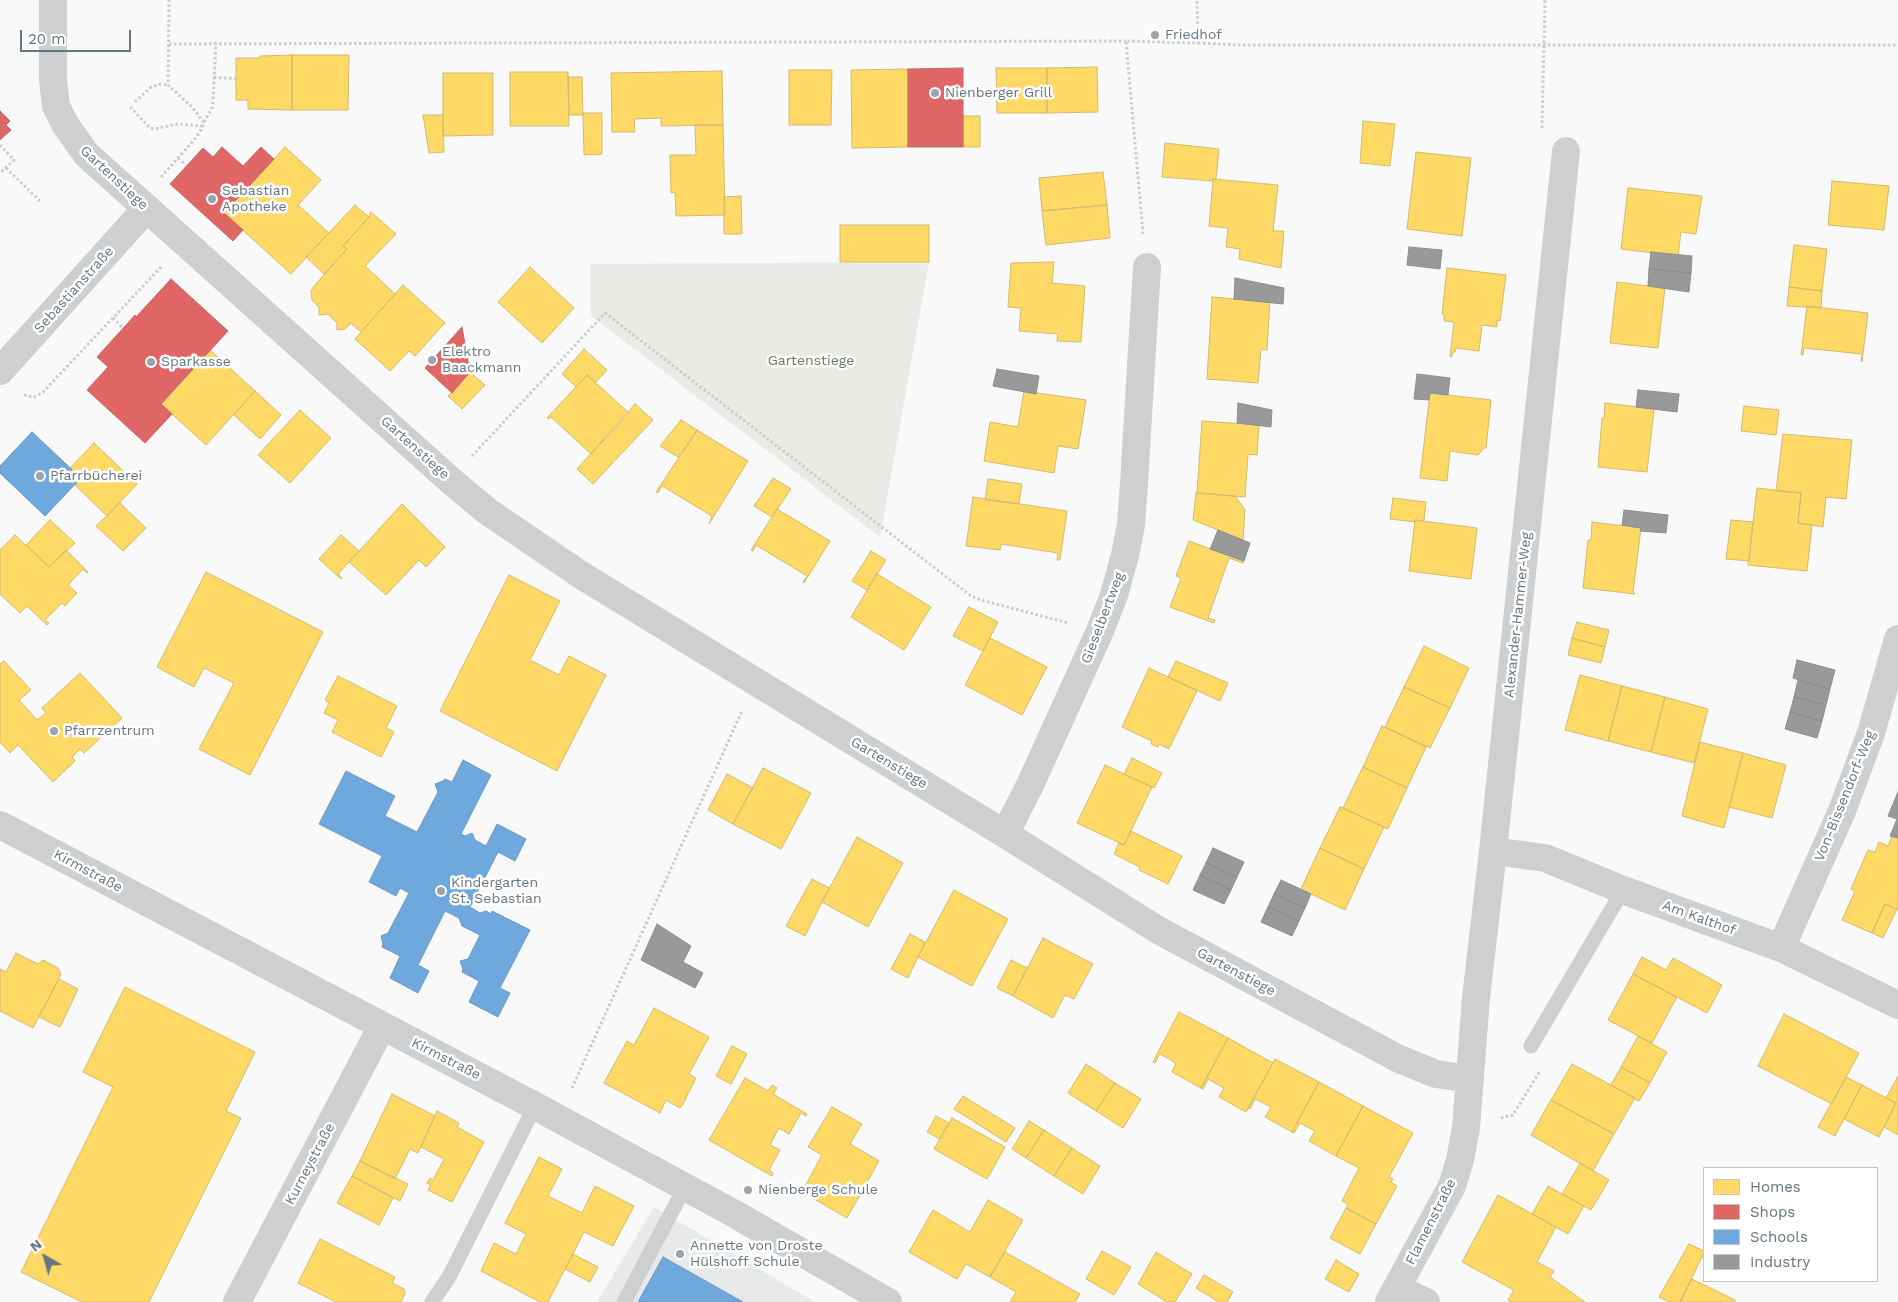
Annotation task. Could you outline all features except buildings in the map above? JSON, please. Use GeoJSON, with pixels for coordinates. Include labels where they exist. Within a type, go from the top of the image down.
{"type":"FeatureCollection","features":[{"type":"Feature","properties":{"kind":"street","name":"Gartenstiege"},"geometry":{"type":"LineString","coordinates":[[53,0],[53,80],[56,106],[64,124],[86,154],[450,480],[488,511],[581,575],[1005,834],[1158,930],[1399,1059],[1436,1074],[1470,1080]]}},
{"type":"Feature","properties":{"kind":"street","name":"Alexander-Hammer-Weg"},"geometry":{"type":"LineString","coordinates":[[1470,1080],[1476,998],[1566,151]]}},
{"type":"Feature","properties":{"kind":"street","name":"Sebastianstraße"},"geometry":{"type":"LineString","coordinates":[[8,381],[143,205]]}},
{"type":"Feature","properties":{"kind":"street","name":"Gieselbertweg"},"geometry":{"type":"LineString","coordinates":[[1005,834],[1030,785],[1100,631],[1114,595],[1125,556],[1131,525],[1147,267]]}},
{"type":"Feature","properties":{"kind":"street","name":"Von-Bissendorf-Weg"},"geometry":{"type":"LineString","coordinates":[[1781,948],[1852,785],[1871,733],[1898,639]]}},
{"type":"Feature","properties":{"kind":"street","name":"Kirmstraße"},"geometry":{"type":"LineString","coordinates":[[0,825],[547,1112],[685,1187],[888,1302]]}},
{"type":"Feature","properties":{"kind":"street","name":"Am Kalthof"},"geometry":{"type":"LineString","coordinates":[[1493,851],[1545,858],[1623,890],[1781,948],[1898,1005]]}},
{"type":"Feature","properties":{"kind":"street","name":"Kurneystraße"},"geometry":{"type":"LineString","coordinates":[[237,1302],[382,1026]]}},
{"type":"Feature","properties":{"kind":"street","name":"Flamenstraße"},"geometry":{"type":"LineString","coordinates":[[1393,1295],[1452,1186],[1460,1160],[1466,1128],[1470,1080]]}},
{"type":"Feature","properties":{"kind":"street"},"geometry":{"type":"LineString","coordinates":[[1393,1295],[1426,1302]]}},
{"type":"Feature","properties":{"kind":"lane"},"geometry":{"type":"LineString","coordinates":[[1531,1046],[1623,890]]}},
{"type":"Feature","properties":{"kind":"lane"},"geometry":{"type":"LineString","coordinates":[[432,1302],[449,1277],[547,1112]]}},
{"type":"Feature","properties":{"kind":"lane"},"geometry":{"type":"LineString","coordinates":[[624,1302],[685,1187]]}},
{"type":"Feature","properties":{"kind":"path"},"geometry":{"type":"LineString","coordinates":[[168,85],[170,0]]}},
{"type":"Feature","properties":{"kind":"path"},"geometry":{"type":"LineString","coordinates":[[1197,0],[1198,43]]}},
{"type":"Feature","properties":{"kind":"path"},"geometry":{"type":"LineString","coordinates":[[1542,135],[1545,0]]}},
{"type":"Feature","properties":{"kind":"path"},"geometry":{"type":"LineString","coordinates":[[169,44],[1126,41],[1240,46],[1898,45]]}},
{"type":"Feature","properties":{"kind":"path"},"geometry":{"type":"LineString","coordinates":[[1126,41],[1147,267]]}},
{"type":"Feature","properties":{"kind":"path"},"geometry":{"type":"LineString","coordinates":[[143,205],[178,158],[195,139],[212,108],[216,43]]}},
{"type":"Feature","properties":{"kind":"path"},"geometry":{"type":"LineString","coordinates":[[214,77],[236,78]]}},
{"type":"Feature","properties":{"kind":"path"},"geometry":{"type":"LineString","coordinates":[[135,102],[152,87],[161,84],[168,85],[193,108],[203,124]]}},
{"type":"Feature","properties":{"kind":"path"},"geometry":{"type":"LineString","coordinates":[[130,107],[150,128],[154,129],[178,124],[203,124]]}},
{"type":"Feature","properties":{"kind":"path"},"geometry":{"type":"LineString","coordinates":[[0,145],[14,160],[0,173]]}},
{"type":"Feature","properties":{"kind":"path"},"geometry":{"type":"LineString","coordinates":[[178,158],[186,165]]}},
{"type":"Feature","properties":{"kind":"path"},"geometry":{"type":"LineString","coordinates":[[6,168],[41,202]]}},
{"type":"Feature","properties":{"kind":"path"},"geometry":{"type":"LineString","coordinates":[[8,381],[24,395],[34,397],[42,392],[184,242]]}},
{"type":"Feature","properties":{"kind":"path"},"geometry":{"type":"LineString","coordinates":[[450,480],[605,313],[971,596],[1100,631]]}},
{"type":"Feature","properties":{"kind":"path"},"geometry":{"type":"LineString","coordinates":[[113,318],[123,328]]}},
{"type":"Feature","properties":{"kind":"path"},"geometry":{"type":"LineString","coordinates":[[547,1112],[756,681]]}},
{"type":"Feature","properties":{"kind":"path"},"geometry":{"type":"LineString","coordinates":[[1466,1128],[1513,1115],[1541,1069],[1531,1046]]}},
{"type":"Feature","properties":{"kind":"shaded area","name":"Annette von Droste Hülshoff Schule"},"geometry":{"type":"Polygon","coordinates":[[[654,1207],[815,1302],[597,1302],[654,1207]]]}},
{"type":"Feature","properties":{"kind":"green space","name":"Gartenstiege"},"geometry":{"type":"Polygon","coordinates":[[[929,262],[880,537],[591,316],[590,264],[929,262]]]}},
{"type":"Feature","properties":{"kind":"place","name":"Friedhof"},"geometry":{"type":"Point","coordinates":[1155,35]}},
{"type":"Feature","properties":{"kind":"place","name":"Nienberger Grill"},"geometry":{"type":"Point","coordinates":[935,93]}},
{"type":"Feature","properties":{"kind":"place","name":"Sebastian Apotheke"},"geometry":{"type":"Point","coordinates":[212,199]}},
{"type":"Feature","properties":{"kind":"place","name":"Elektro Baackmann"},"geometry":{"type":"Point","coordinates":[432,360]}},
{"type":"Feature","properties":{"kind":"place","name":"Sparkasse"},"geometry":{"type":"Point","coordinates":[151,362]}},
{"type":"Feature","properties":{"kind":"place","name":"Pfarrbücherei"},"geometry":{"type":"Point","coordinates":[40,476]}},
{"type":"Feature","properties":{"kind":"place","name":"Pfarrzentrum"},"geometry":{"type":"Point","coordinates":[54,731]}},
{"type":"Feature","properties":{"kind":"place","name":"Kindergarten St. Sebastian"},"geometry":{"type":"Point","coordinates":[441,891]}},
{"type":"Feature","properties":{"kind":"place","name":"Nienberge Schule"},"geometry":{"type":"Point","coordinates":[748,1190]}},
{"type":"Feature","properties":{"kind":"place","name":"Annette von Droste Hülshoff Schule"},"geometry":{"type":"Point","coordinates":[680,1254]}}]}
